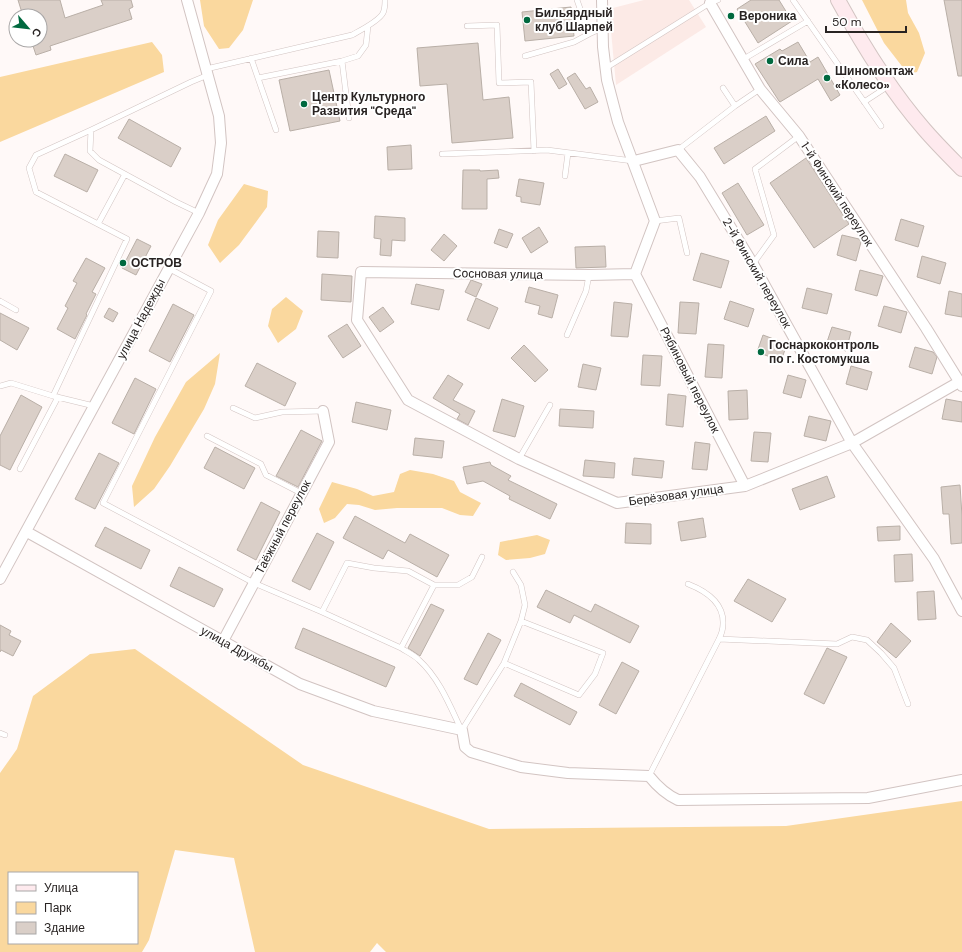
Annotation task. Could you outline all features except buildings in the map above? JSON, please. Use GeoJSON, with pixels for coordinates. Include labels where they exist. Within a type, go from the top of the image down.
{"type":"FeatureCollection","features":[{"type":"Feature","properties":{"kind":"main road"},"geometry":{"type":"LineString","coordinates":[[838,0],[872,60],[890,85],[924,129],[962,169]]}},
{"type":"Feature","properties":{"kind":"street","name":"улица Надежды"},"geometry":{"type":"LineString","coordinates":[[1,574],[27,532],[199,213],[217,174],[221,143],[219,116],[187,0]]}},
{"type":"Feature","properties":{"kind":"street"},"geometry":{"type":"LineString","coordinates":[[602,0],[602,28],[605,68],[618,122],[634,161],[655,221],[636,274]]}},
{"type":"Feature","properties":{"kind":"street","name":"1-й Финский переулок"},"geometry":{"type":"LineString","coordinates":[[714,2],[742,60],[760,89],[799,136],[926,328],[960,384]]}},
{"type":"Feature","properties":{"kind":"street"},"geometry":{"type":"LineString","coordinates":[[634,161],[678,150]]}},
{"type":"Feature","properties":{"kind":"street","name":"2-й Финский переулок"},"geometry":{"type":"LineString","coordinates":[[678,150],[700,177],[753,264],[852,443]]}},
{"type":"Feature","properties":{"kind":"street","name":"Берёзовая улица"},"geometry":{"type":"LineString","coordinates":[[361,272],[357,320],[408,400],[519,460],[617,503],[745,486],[852,443],[960,384]]}},
{"type":"Feature","properties":{"kind":"street","name":"Сосновая улица"},"geometry":{"type":"LineString","coordinates":[[361,272],[589,275],[636,274]]}},
{"type":"Feature","properties":{"kind":"street","name":"Рябиновый переулок"},"geometry":{"type":"LineString","coordinates":[[636,274],[745,486]]}},
{"type":"Feature","properties":{"kind":"street","name":"Таёжный переулок"},"geometry":{"type":"LineString","coordinates":[[223,641],[329,442],[323,411]]}},
{"type":"Feature","properties":{"kind":"street"},"geometry":{"type":"LineString","coordinates":[[852,443],[934,559],[962,611]]}},
{"type":"Feature","properties":{"kind":"street","name":"улица Дружбы"},"geometry":{"type":"LineString","coordinates":[[27,532],[300,684],[373,711],[462,730]]}},
{"type":"Feature","properties":{"kind":"street"},"geometry":{"type":"LineString","coordinates":[[462,730],[465,747],[471,752],[522,767],[568,773],[649,776],[657,786],[678,800],[868,798],[962,780]]}},
{"type":"Feature","properties":{"kind":"lane"},"geometry":{"type":"LineString","coordinates":[[20,468],[55,397],[127,239],[36,192],[29,168],[36,154],[92,130],[191,82],[208,72],[251,58],[352,35],[368,26],[383,14],[385,0]]}},
{"type":"Feature","properties":{"kind":"lane"},"geometry":{"type":"LineString","coordinates":[[577,0],[589,34]]}},
{"type":"Feature","properties":{"kind":"lane"},"geometry":{"type":"LineString","coordinates":[[793,0],[880,126]]}},
{"type":"Feature","properties":{"kind":"lane"},"geometry":{"type":"LineString","coordinates":[[605,68],[714,2]]}},
{"type":"Feature","properties":{"kind":"lane"},"geometry":{"type":"LineString","coordinates":[[742,60],[808,22]]}},
{"type":"Feature","properties":{"kind":"lane"},"geometry":{"type":"LineString","coordinates":[[467,26],[497,25],[499,83],[531,82],[534,151]]}},
{"type":"Feature","properties":{"kind":"lane"},"geometry":{"type":"LineString","coordinates":[[258,78],[342,61],[358,56],[366,45],[368,26]]}},
{"type":"Feature","properties":{"kind":"lane"},"geometry":{"type":"LineString","coordinates":[[525,56],[574,42],[602,28]]}},
{"type":"Feature","properties":{"kind":"lane"},"geometry":{"type":"LineString","coordinates":[[251,58],[276,130]]}},
{"type":"Feature","properties":{"kind":"lane"},"geometry":{"type":"LineString","coordinates":[[342,61],[349,118]]}},
{"type":"Feature","properties":{"kind":"lane"},"geometry":{"type":"LineString","coordinates":[[864,102],[890,85]]}},
{"type":"Feature","properties":{"kind":"lane"},"geometry":{"type":"LineString","coordinates":[[723,88],[734,106]]}},
{"type":"Feature","properties":{"kind":"lane"},"geometry":{"type":"LineString","coordinates":[[678,150],[734,106],[760,89]]}},
{"type":"Feature","properties":{"kind":"lane"},"geometry":{"type":"LineString","coordinates":[[92,130],[90,151],[99,160],[199,213]]}},
{"type":"Feature","properties":{"kind":"lane"},"geometry":{"type":"LineString","coordinates":[[753,264],[774,235],[755,168],[799,136]]}},
{"type":"Feature","properties":{"kind":"lane"},"geometry":{"type":"LineString","coordinates":[[442,154],[547,150],[634,161]]}},
{"type":"Feature","properties":{"kind":"lane"},"geometry":{"type":"LineString","coordinates":[[565,176],[568,153]]}},
{"type":"Feature","properties":{"kind":"lane"},"geometry":{"type":"LineString","coordinates":[[98,224],[125,174]]}},
{"type":"Feature","properties":{"kind":"lane"},"geometry":{"type":"LineString","coordinates":[[655,221],[679,218],[687,253]]}},
{"type":"Feature","properties":{"kind":"lane"},"geometry":{"type":"LineString","coordinates":[[168,268],[211,292],[103,502],[254,583],[401,648],[419,659],[440,687],[462,730]]}},
{"type":"Feature","properties":{"kind":"lane"},"geometry":{"type":"LineString","coordinates":[[567,335],[586,291],[589,275]]}},
{"type":"Feature","properties":{"kind":"lane"},"geometry":{"type":"LineString","coordinates":[[0,301],[16,310]]}},
{"type":"Feature","properties":{"kind":"lane"},"geometry":{"type":"LineString","coordinates":[[0,386],[11,383],[55,397],[94,406]]}},
{"type":"Feature","properties":{"kind":"lane"},"geometry":{"type":"LineString","coordinates":[[519,460],[550,405]]}},
{"type":"Feature","properties":{"kind":"lane"},"geometry":{"type":"LineString","coordinates":[[233,408],[255,418],[282,412],[323,411]]}},
{"type":"Feature","properties":{"kind":"lane"},"geometry":{"type":"LineString","coordinates":[[207,436],[261,464],[266,475],[301,493]]}},
{"type":"Feature","properties":{"kind":"lane"},"geometry":{"type":"LineString","coordinates":[[322,612],[347,563],[374,568],[408,571],[434,585],[458,585],[472,577],[482,557]]}},
{"type":"Feature","properties":{"kind":"lane"},"geometry":{"type":"LineString","coordinates":[[462,730],[504,663],[520,621],[525,605],[521,586],[513,572]]}},
{"type":"Feature","properties":{"kind":"lane"},"geometry":{"type":"LineString","coordinates":[[649,776],[720,639],[723,625],[721,610],[708,594],[688,584]]}},
{"type":"Feature","properties":{"kind":"lane"},"geometry":{"type":"LineString","coordinates":[[401,648],[434,585]]}},
{"type":"Feature","properties":{"kind":"lane"},"geometry":{"type":"LineString","coordinates":[[504,663],[579,695],[595,674],[603,653],[520,621]]}},
{"type":"Feature","properties":{"kind":"lane"},"geometry":{"type":"LineString","coordinates":[[720,639],[837,644],[852,637],[867,640],[894,668],[908,704]]}},
{"type":"Feature","properties":{"kind":"shaded area"},"geometry":{"type":"Polygon","coordinates":[[[644,0],[689,0],[706,27],[616,85],[609,9],[644,0]]]}},
{"type":"Feature","properties":{"kind":"green space"},"geometry":{"type":"Polygon","coordinates":[[[200,0],[253,0],[243,30],[229,48],[219,49],[204,26],[200,0]]]}},
{"type":"Feature","properties":{"kind":"green space"},"geometry":{"type":"Polygon","coordinates":[[[862,0],[906,0],[908,13],[919,33],[925,53],[917,72],[908,74],[884,43],[862,0]]]}},
{"type":"Feature","properties":{"kind":"green space"},"geometry":{"type":"Polygon","coordinates":[[[152,42],[162,55],[164,72],[0,142],[0,77],[152,42]]]}},
{"type":"Feature","properties":{"kind":"green space"},"geometry":{"type":"Polygon","coordinates":[[[244,184],[268,191],[267,207],[239,245],[220,263],[208,245],[218,220],[244,184]]]}},
{"type":"Feature","properties":{"kind":"green space"},"geometry":{"type":"Polygon","coordinates":[[[286,297],[303,311],[296,329],[278,343],[268,326],[272,309],[286,297]]]}},
{"type":"Feature","properties":{"kind":"green space"},"geometry":{"type":"Polygon","coordinates":[[[220,353],[215,384],[204,409],[170,466],[154,489],[134,507],[132,486],[155,437],[186,382],[220,353]]]}},
{"type":"Feature","properties":{"kind":"green space"},"geometry":{"type":"Polygon","coordinates":[[[410,470],[433,474],[454,481],[460,492],[481,503],[473,516],[460,515],[442,508],[397,508],[375,510],[359,505],[347,504],[335,518],[324,523],[319,509],[332,482],[357,489],[373,496],[394,492],[400,474],[410,470]]]}},
{"type":"Feature","properties":{"kind":"green space"},"geometry":{"type":"Polygon","coordinates":[[[537,535],[550,540],[545,554],[530,558],[506,560],[498,555],[500,542],[537,535]]]}},
{"type":"Feature","properties":{"kind":"green space"},"geometry":{"type":"Polygon","coordinates":[[[135,649],[303,765],[489,829],[786,826],[962,801],[962,952],[386,952],[377,943],[370,952],[255,952],[234,858],[175,850],[149,940],[142,952],[0,952],[0,773],[17,749],[33,696],[90,654],[135,649]]]}},
{"type":"Feature","properties":{"kind":"place","name":"Вероника"},"geometry":{"type":"Point","coordinates":[731,16]}},
{"type":"Feature","properties":{"kind":"place","name":"Бильярдный клуб Шарпей"},"geometry":{"type":"Point","coordinates":[527,20]}},
{"type":"Feature","properties":{"kind":"place","name":"Сила"},"geometry":{"type":"Point","coordinates":[770,61]}},
{"type":"Feature","properties":{"kind":"place","name":"Шиномонтаж «Колесо»"},"geometry":{"type":"Point","coordinates":[827,78]}},
{"type":"Feature","properties":{"kind":"place","name":"Центр Культурного Развития \"Среда\""},"geometry":{"type":"Point","coordinates":[304,104]}},
{"type":"Feature","properties":{"kind":"place","name":"ОСТРОВ"},"geometry":{"type":"Point","coordinates":[123,263]}},
{"type":"Feature","properties":{"kind":"place","name":"Госнаркоконтроль по г. Костомукша"},"geometry":{"type":"Point","coordinates":[761,352]}}]}
